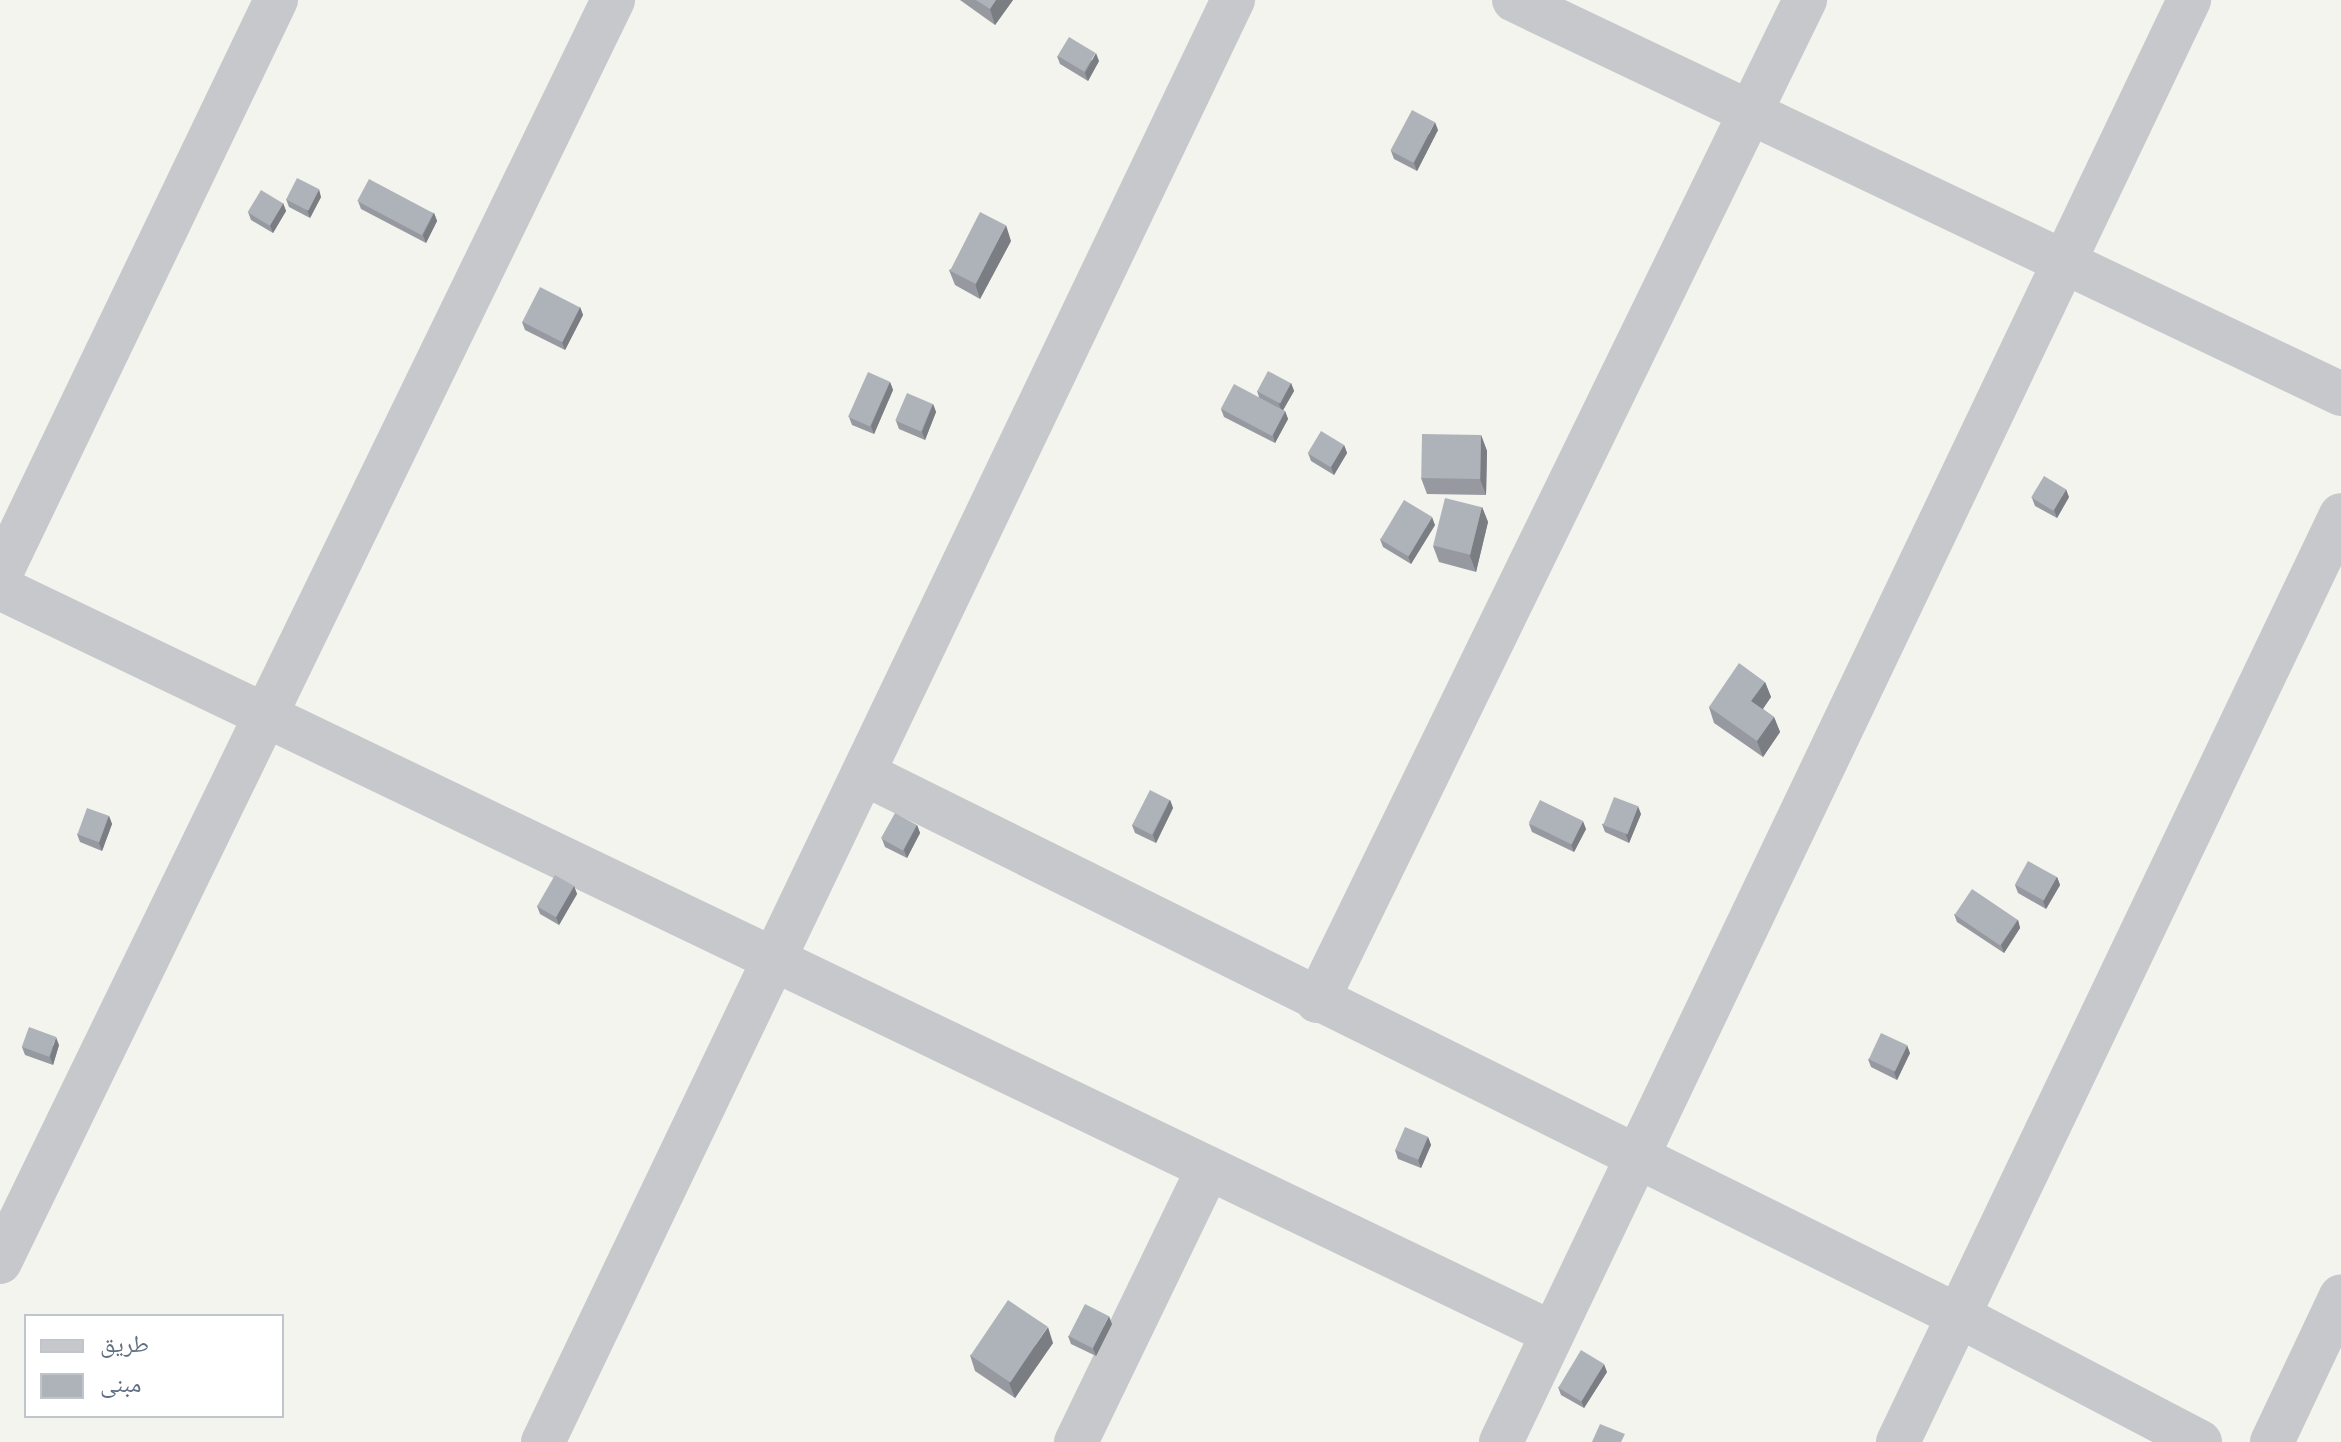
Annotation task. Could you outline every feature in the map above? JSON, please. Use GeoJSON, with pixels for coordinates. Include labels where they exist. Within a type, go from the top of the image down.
{"type":"FeatureCollection","features":[{"type":"Feature","properties":{"kind":"street"},"geometry":{"type":"LineString","coordinates":[[0,575],[276,0]]}},
{"type":"Feature","properties":{"kind":"street"},"geometry":{"type":"LineString","coordinates":[[0,1262],[613,0]]}},
{"type":"Feature","properties":{"kind":"street"},"geometry":{"type":"LineString","coordinates":[[543,1442],[1233,0]]}},
{"type":"Feature","properties":{"kind":"street"},"geometry":{"type":"LineString","coordinates":[[1514,0],[1746,115],[2067,262],[2341,394]]}},
{"type":"Feature","properties":{"kind":"street"},"geometry":{"type":"LineString","coordinates":[[1317,1001],[1746,115],[1805,0]]}},
{"type":"Feature","properties":{"kind":"street"},"geometry":{"type":"LineString","coordinates":[[1501,1442],[1640,1159],[2189,0]]}},
{"type":"Feature","properties":{"kind":"street"},"geometry":{"type":"LineString","coordinates":[[1898,1442],[2341,515]]}},
{"type":"Feature","properties":{"kind":"street"},"geometry":{"type":"LineString","coordinates":[[0,588],[263,718],[1552,1333]]}},
{"type":"Feature","properties":{"kind":"street"},"geometry":{"type":"LineString","coordinates":[[865,774],[1317,1001],[1959,1316],[2200,1442]]}},
{"type":"Feature","properties":{"kind":"street"},"geometry":{"type":"LineString","coordinates":[[1076,1442],[1207,1171]]}},
{"type":"Feature","properties":{"kind":"street"},"geometry":{"type":"LineString","coordinates":[[2272,1442],[2341,1296]]}},
{"type":"Feature","properties":{"kind":"building"},"geometry":{"type":"Polygon","coordinates":[[[976,0],[996,0],[990,9],[976,0]]]}},
{"type":"Feature","properties":{"kind":"building"},"geometry":{"type":"Polygon","coordinates":[[[1069,37],[1096,53],[1084,72],[1058,56],[1069,37]]]}},
{"type":"Feature","properties":{"kind":"building"},"geometry":{"type":"Polygon","coordinates":[[[1412,110],[1435,122],[1413,163],[1390,151],[1412,110]]]}},
{"type":"Feature","properties":{"kind":"building"},"geometry":{"type":"Polygon","coordinates":[[[297,178],[319,189],[308,211],[286,199],[297,178]]]}},
{"type":"Feature","properties":{"kind":"building"},"geometry":{"type":"Polygon","coordinates":[[[369,179],[433,213],[422,235],[357,201],[369,179]]]}},
{"type":"Feature","properties":{"kind":"building"},"geometry":{"type":"Polygon","coordinates":[[[261,190],[283,203],[270,226],[248,212],[261,190]]]}},
{"type":"Feature","properties":{"kind":"building"},"geometry":{"type":"Polygon","coordinates":[[[980,212],[1006,225],[976,284],[950,271],[980,212]]]}},
{"type":"Feature","properties":{"kind":"building"},"geometry":{"type":"Polygon","coordinates":[[[540,287],[580,307],[562,342],[522,322],[540,287]]]}},
{"type":"Feature","properties":{"kind":"building"},"geometry":{"type":"Polygon","coordinates":[[[1268,371],[1291,383],[1280,404],[1257,391],[1268,371]]]}},
{"type":"Feature","properties":{"kind":"building"},"geometry":{"type":"Polygon","coordinates":[[[868,372],[890,382],[870,427],[848,417],[868,372]]]}},
{"type":"Feature","properties":{"kind":"building"},"geometry":{"type":"Polygon","coordinates":[[[1234,384],[1285,411],[1272,436],[1221,409],[1234,384]]]}},
{"type":"Feature","properties":{"kind":"building"},"geometry":{"type":"Polygon","coordinates":[[[907,393],[933,404],[921,432],[895,421],[907,393]]]}},
{"type":"Feature","properties":{"kind":"building"},"geometry":{"type":"Polygon","coordinates":[[[1321,431],[1344,445],[1331,467],[1308,453],[1321,431]]]}},
{"type":"Feature","properties":{"kind":"building"},"geometry":{"type":"Polygon","coordinates":[[[1422,434],[1481,435],[1480,479],[1421,478],[1422,434]]]}},
{"type":"Feature","properties":{"kind":"building"},"geometry":{"type":"Polygon","coordinates":[[[2044,476],[2066,489],[2053,511],[2031,497],[2044,476]]]}},
{"type":"Feature","properties":{"kind":"building"},"geometry":{"type":"Polygon","coordinates":[[[1445,498],[1482,507],[1470,555],[1433,546],[1445,498]]]}},
{"type":"Feature","properties":{"kind":"building"},"geometry":{"type":"Polygon","coordinates":[[[1404,500],[1432,517],[1409,556],[1380,539],[1404,500]]]}},
{"type":"Feature","properties":{"kind":"building"},"geometry":{"type":"Polygon","coordinates":[[[1739,663],[1765,682],[1751,701],[1774,717],[1757,741],[1709,707],[1739,663]]]}},
{"type":"Feature","properties":{"kind":"building"},"geometry":{"type":"Polygon","coordinates":[[[1150,790],[1170,800],[1152,835],[1132,825],[1150,790]]]}},
{"type":"Feature","properties":{"kind":"building"},"geometry":{"type":"Polygon","coordinates":[[[1614,797],[1638,806],[1628,834],[1603,825],[1614,797]]]}},
{"type":"Feature","properties":{"kind":"building"},"geometry":{"type":"Polygon","coordinates":[[[1540,800],[1583,821],[1572,844],[1529,823],[1540,800]]]}},
{"type":"Feature","properties":{"kind":"building"},"geometry":{"type":"Polygon","coordinates":[[[87,808],[109,816],[99,842],[77,834],[87,808]]]}},
{"type":"Feature","properties":{"kind":"building"},"geometry":{"type":"Polygon","coordinates":[[[895,813],[917,825],[903,850],[881,838],[895,813]]]}},
{"type":"Feature","properties":{"kind":"building"},"geometry":{"type":"Polygon","coordinates":[[[2028,861],[2057,877],[2044,901],[2015,885],[2028,861]]]}},
{"type":"Feature","properties":{"kind":"building"},"geometry":{"type":"Polygon","coordinates":[[[555,875],[574,886],[556,917],[537,906],[555,875]]]}},
{"type":"Feature","properties":{"kind":"building"},"geometry":{"type":"Polygon","coordinates":[[[1972,889],[2018,920],[2000,945],[1955,915],[1972,889]]]}},
{"type":"Feature","properties":{"kind":"building"},"geometry":{"type":"Polygon","coordinates":[[[29,1027],[56,1037],[49,1057],[22,1047],[29,1027]]]}},
{"type":"Feature","properties":{"kind":"building"},"geometry":{"type":"Polygon","coordinates":[[[1881,1033],[1907,1045],[1895,1072],[1869,1059],[1881,1033]]]}},
{"type":"Feature","properties":{"kind":"building"},"geometry":{"type":"Polygon","coordinates":[[[1405,1127],[1428,1137],[1418,1160],[1395,1150],[1405,1127]]]}},
{"type":"Feature","properties":{"kind":"building"},"geometry":{"type":"Polygon","coordinates":[[[1008,1300],[1048,1327],[1010,1382],[971,1356],[1008,1300]]]}},
{"type":"Feature","properties":{"kind":"building"},"geometry":{"type":"Polygon","coordinates":[[[1085,1304],[1109,1316],[1093,1348],[1069,1336],[1085,1304]]]}},
{"type":"Feature","properties":{"kind":"building"},"geometry":{"type":"Polygon","coordinates":[[[1581,1350],[1604,1364],[1581,1402],[1558,1388],[1581,1350]]]}},
{"type":"Feature","properties":{"kind":"building"},"geometry":{"type":"Polygon","coordinates":[[[1600,1424],[1625,1434],[1621,1442],[1592,1442],[1600,1424]]]}}]}
